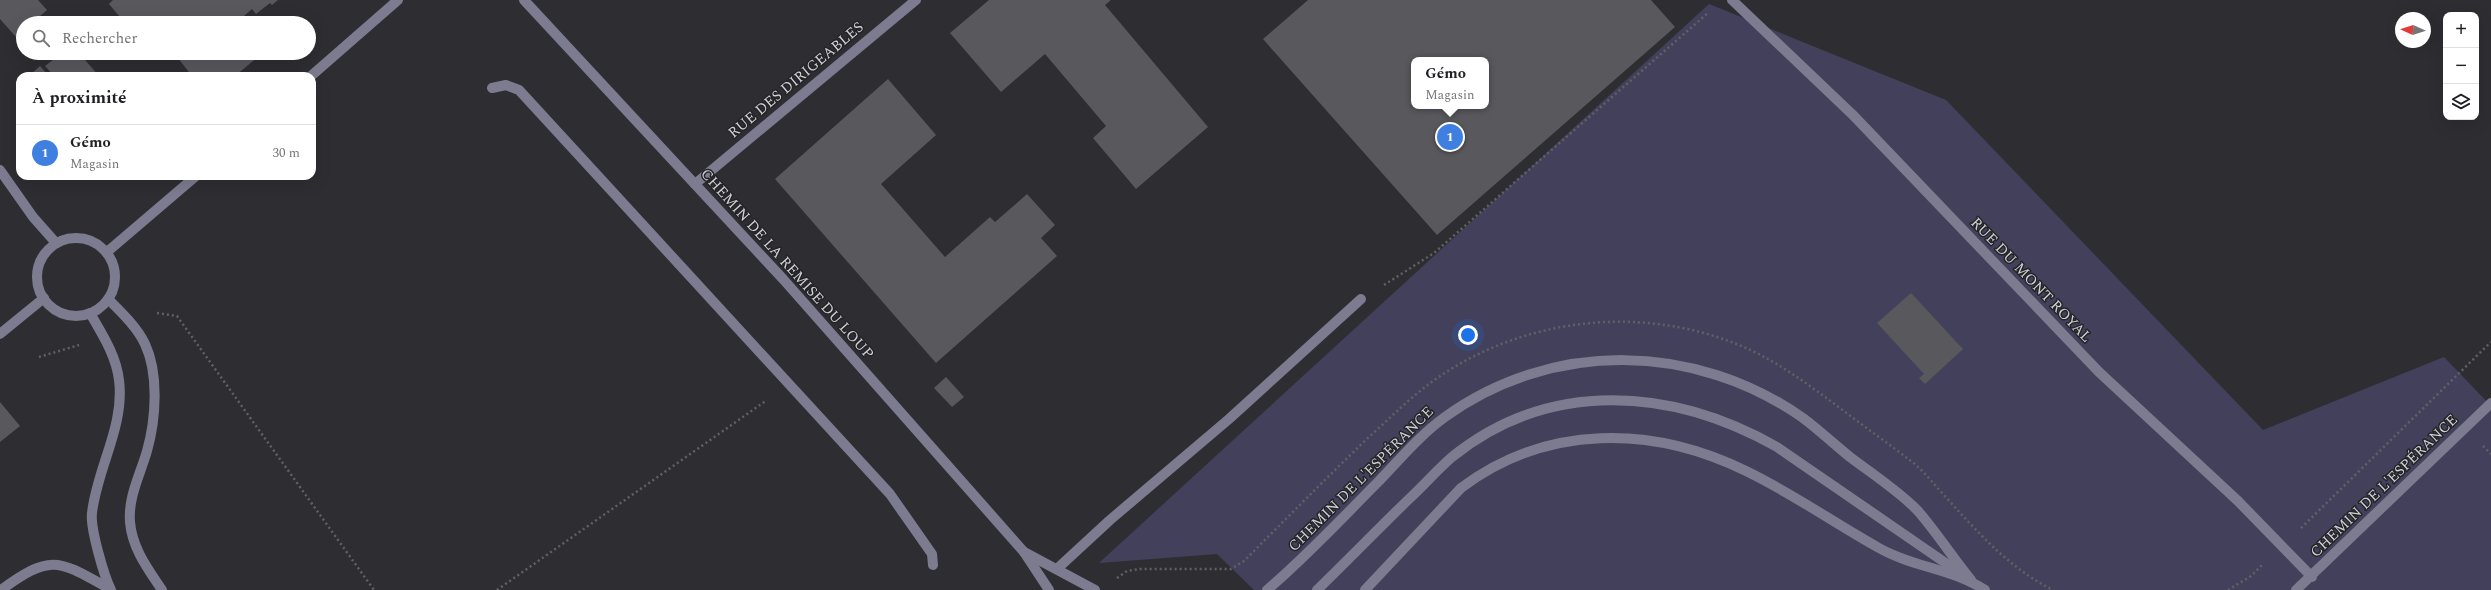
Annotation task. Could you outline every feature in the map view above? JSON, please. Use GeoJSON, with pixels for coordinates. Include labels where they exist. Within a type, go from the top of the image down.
{"type":"FeatureCollection","features":[{"type":"Feature","properties":{"kind":"street"},"geometry":{"type":"LineString","coordinates":[[316,72],[398,0]]}},
{"type":"Feature","properties":{"kind":"street","name":"CHEMIN DE LA REMISE DU LOUP"},"geometry":{"type":"LineString","coordinates":[[524,0],[788,285],[1024,552],[1049,590]]}},
{"type":"Feature","properties":{"kind":"street","name":"RUE DES DIRIGEABLES"},"geometry":{"type":"LineString","coordinates":[[695,184],[916,0]]}},
{"type":"Feature","properties":{"kind":"street","name":"RUE DU MONT ROYAL"},"geometry":{"type":"LineString","coordinates":[[1732,0],[1852,114],[2099,372],[2238,501],[2312,577]]}},
{"type":"Feature","properties":{"kind":"street"},"geometry":{"type":"LineString","coordinates":[[492,88],[506,85],[519,90],[890,494],[932,554],[933,565]]}},
{"type":"Feature","properties":{"kind":"street"},"geometry":{"type":"LineString","coordinates":[[0,170],[33,217],[56,243]]}},
{"type":"Feature","properties":{"kind":"street"},"geometry":{"type":"LineString","coordinates":[[107,252],[191,180]]}},
{"type":"Feature","properties":{"kind":"street"},"geometry":{"type":"LineString","coordinates":[[83,238],[99,244],[107,252],[113,263],[116,275],[114,288],[101,308],[90,313],[77,316],[64,314],[52,308],[38,287],[40,262],[47,251],[56,243],[66,239],[83,238]]}},
{"type":"Feature","properties":{"kind":"street"},"geometry":{"type":"LineString","coordinates":[[0,334],[44,298]]}},
{"type":"Feature","properties":{"kind":"street"},"geometry":{"type":"LineString","coordinates":[[108,299],[130,322],[145,343],[153,370],[154,410],[147,450],[131,499],[130,523],[138,554],[162,590]]}},
{"type":"Feature","properties":{"kind":"street"},"geometry":{"type":"LineString","coordinates":[[1058,568],[1110,520],[1229,419],[1361,299]]}},
{"type":"Feature","properties":{"kind":"street"},"geometry":{"type":"LineString","coordinates":[[90,313],[106,340],[116,368],[119,402],[114,435],[92,515],[95,536],[110,589]]}},
{"type":"Feature","properties":{"kind":"street","name":"CHEMIN DE L'ESPÉRANCE"},"geometry":{"type":"LineString","coordinates":[[1267,590],[1305,557],[1425,434],[1463,405],[1503,384],[1542,369],[1592,360],[1612,359],[1663,362],[1724,377],[1745,386],[1802,418],[1916,510],[1971,580],[1985,590]]}},
{"type":"Feature","properties":{"kind":"street"},"geometry":{"type":"LineString","coordinates":[[1317,590],[1436,472],[1468,445],[1502,425],[1536,412],[1574,402],[1606,399],[1642,401],[1674,406],[1728,423],[1756,435],[1777,447],[1971,580]]}},
{"type":"Feature","properties":{"kind":"street","name":"CHEMIN DE L'ESPÉRANCE"},"geometry":{"type":"LineString","coordinates":[[2296,590],[2312,577],[2491,403]]}},
{"type":"Feature","properties":{"kind":"street","name":"CHEMIN DE L'ESPÉRANCE"},"geometry":{"type":"LineString","coordinates":[[1365,590],[1461,488],[1473,479],[1501,462],[1540,446],[1593,438],[1636,439],[1697,451],[1752,474],[1881,549],[1971,580]]}},
{"type":"Feature","properties":{"kind":"street","name":"CHEMIN DE LA REMISE DU LOUP"},"geometry":{"type":"LineString","coordinates":[[1024,552],[1058,568],[1095,590]]}},
{"type":"Feature","properties":{"kind":"street"},"geometry":{"type":"LineString","coordinates":[[1,590],[26,572],[40,565],[57,564],[72,568],[110,589]]}},
{"type":"Feature","properties":{"kind":"path"},"geometry":{"type":"LineString","coordinates":[[1361,299],[1434,253],[1710,10]]}},
{"type":"Feature","properties":{"kind":"path"},"geometry":{"type":"LineString","coordinates":[[130,322],[149,312],[177,316],[374,590]]}},
{"type":"Feature","properties":{"kind":"path"},"geometry":{"type":"LineString","coordinates":[[39,357],[71,347],[106,340]]}},
{"type":"Feature","properties":{"kind":"path"},"geometry":{"type":"LineString","coordinates":[[2228,590],[2251,576],[2491,342]]}},
{"type":"Feature","properties":{"kind":"path"},"geometry":{"type":"LineString","coordinates":[[497,590],[755,408],[790,386]]}},
{"type":"Feature","properties":{"kind":"shaded area"},"geometry":{"type":"Polygon","coordinates":[[[1709,4],[1946,100],[2263,430],[2444,357],[2491,406],[2491,590],[1254,590],[1217,554],[1099,563],[1709,4]]]}},
{"type":"Feature","properties":{"kind":"building"},"geometry":{"type":"Polygon","coordinates":[[[0,0],[38,0],[47,10],[40,16],[16,16],[16,37],[0,19],[0,0]]]}},
{"type":"Feature","properties":{"kind":"building"},"geometry":{"type":"Polygon","coordinates":[[[113,0],[278,0],[272,5],[270,3],[256,14],[252,9],[244,16],[119,16],[109,4],[113,0]]]}},
{"type":"Feature","properties":{"kind":"building"},"geometry":{"type":"Polygon","coordinates":[[[989,0],[1111,0],[1105,5],[1208,127],[1136,189],[1093,138],[1106,126],[1045,54],[1001,92],[950,33],[989,0]]]}},
{"type":"Feature","properties":{"kind":"building"},"geometry":{"type":"Polygon","coordinates":[[[1308,0],[1651,0],[1675,27],[1437,235],[1263,39],[1308,0]]]}},
{"type":"Feature","properties":{"kind":"building"},"geometry":{"type":"Polygon","coordinates":[[[53,60],[85,60],[96,72],[50,72],[45,66],[53,60]]]}},
{"type":"Feature","properties":{"kind":"building"},"geometry":{"type":"Polygon","coordinates":[[[179,60],[254,60],[240,72],[189,72],[179,60]]]}},
{"type":"Feature","properties":{"kind":"building"},"geometry":{"type":"Polygon","coordinates":[[[40,66],[45,72],[33,72],[40,66]]]}},
{"type":"Feature","properties":{"kind":"building"},"geometry":{"type":"Polygon","coordinates":[[[888,79],[936,135],[881,184],[945,257],[990,217],[995,222],[1027,194],[1055,225],[1041,238],[1057,256],[936,363],[775,179],[888,79]]]}},
{"type":"Feature","properties":{"kind":"building"},"geometry":{"type":"Polygon","coordinates":[[[1911,293],[1963,349],[1925,384],[1919,378],[1924,374],[1877,323],[1911,293]]]}},
{"type":"Feature","properties":{"kind":"building"},"geometry":{"type":"Polygon","coordinates":[[[946,377],[964,397],[952,407],[934,388],[946,377]]]}},
{"type":"Feature","properties":{"kind":"building"},"geometry":{"type":"Polygon","coordinates":[[[0,402],[20,426],[0,442],[0,402]]]}},
{"type":"Feature","properties":{"kind":"place","name":"Gémo"},"geometry":{"type":"Point","coordinates":[1450,137]}}]}
